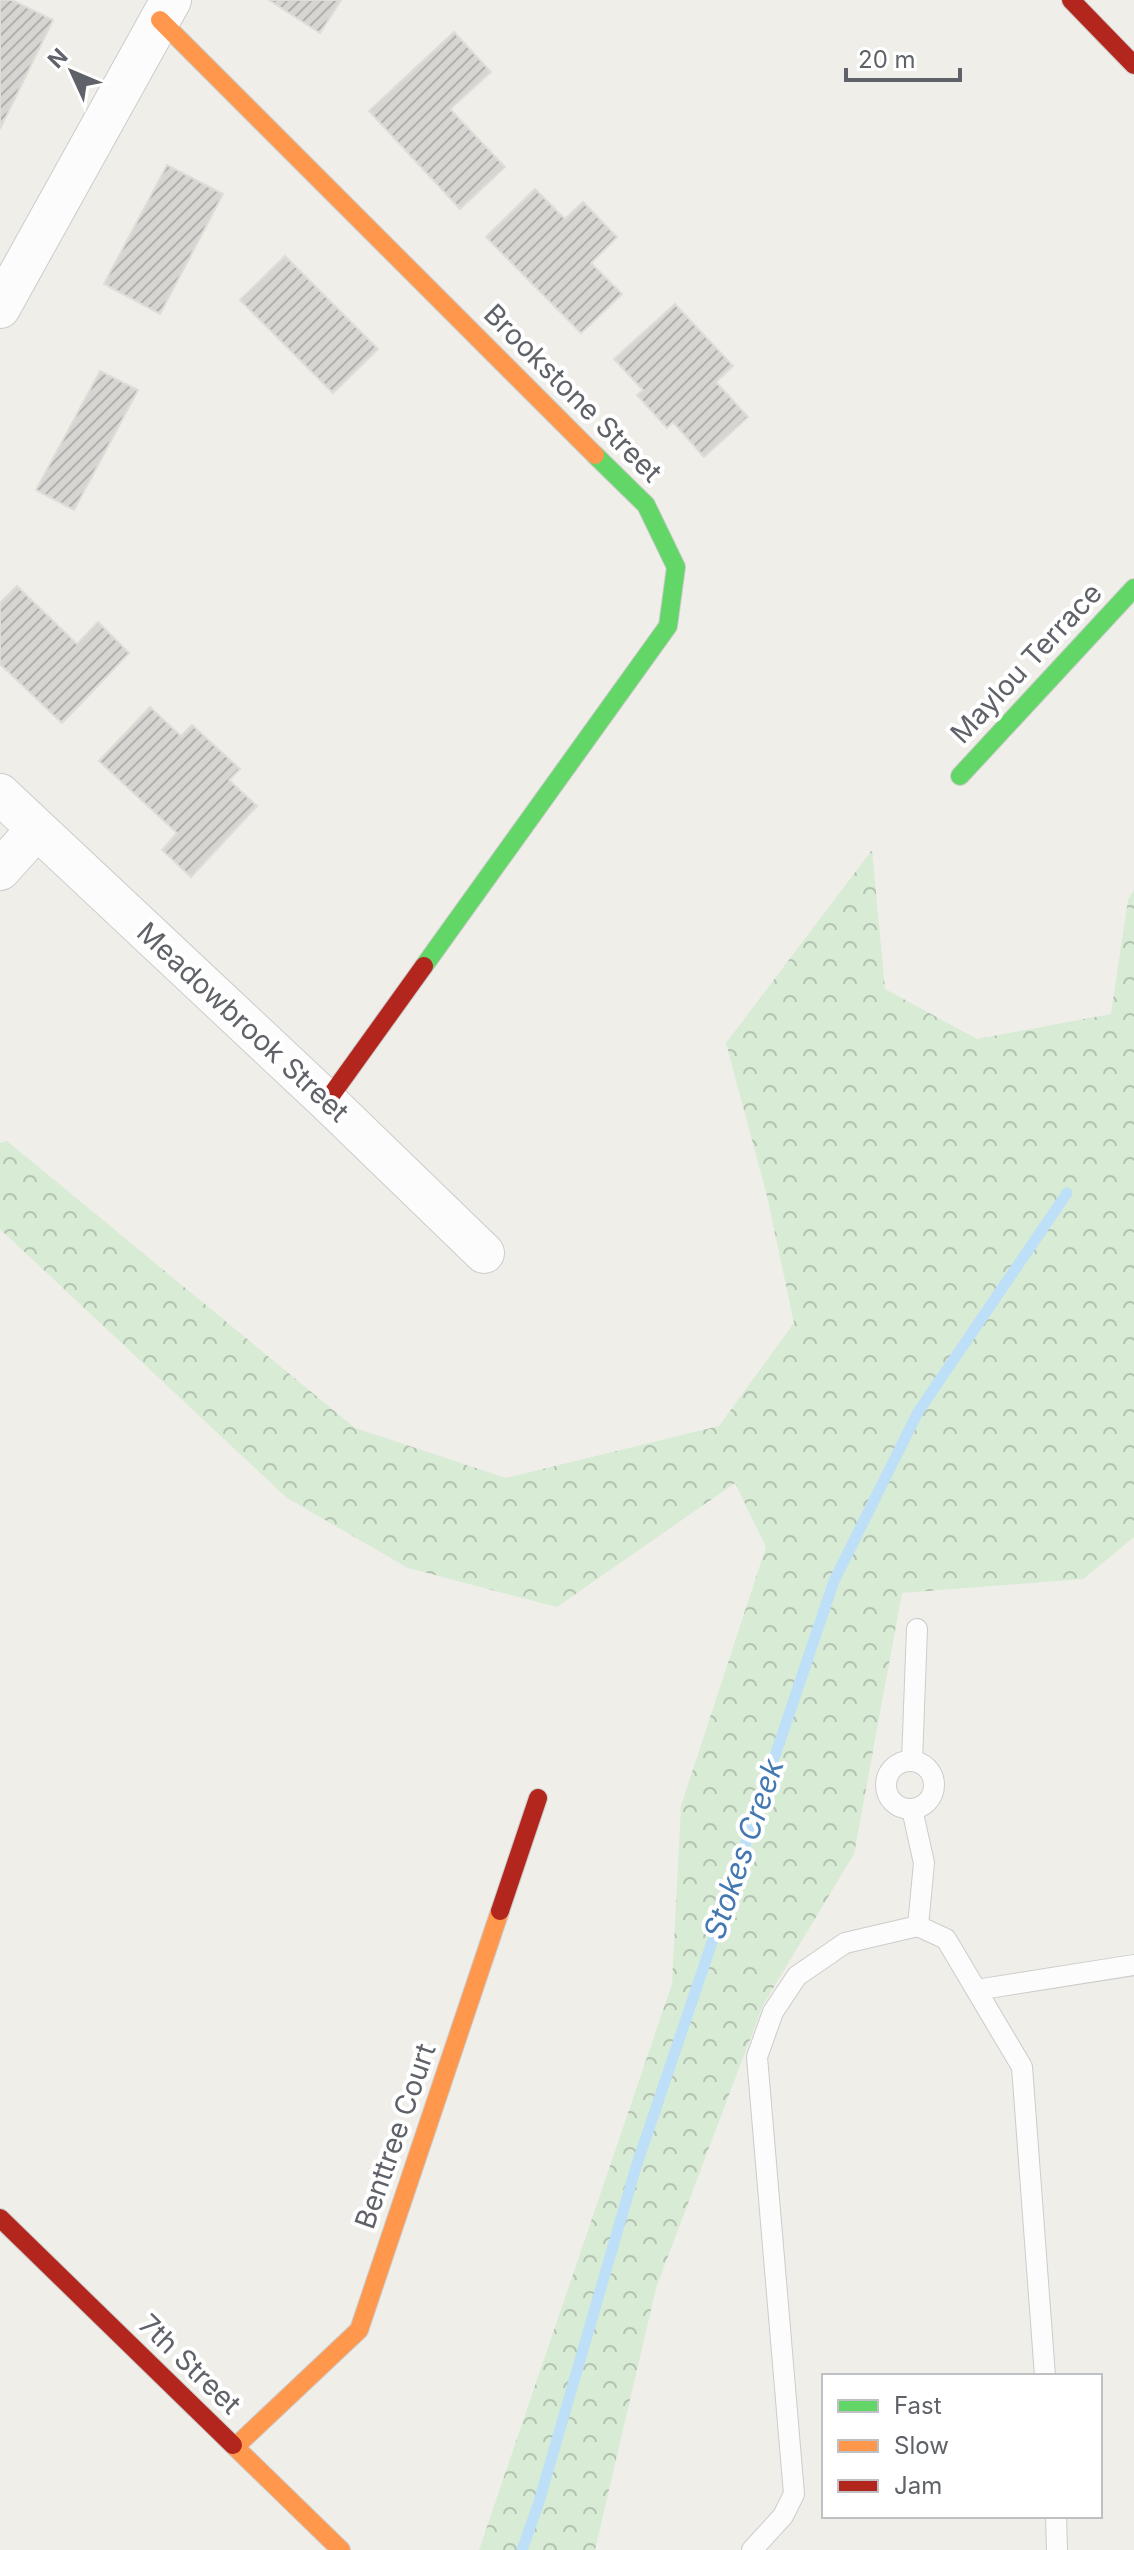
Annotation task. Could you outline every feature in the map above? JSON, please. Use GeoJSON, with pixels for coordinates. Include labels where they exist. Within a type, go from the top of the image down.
{"type":"FeatureCollection","features":[{"type":"Feature","properties":{"kind":"street"},"geometry":{"type":"LineString","coordinates":[[1071,0],[1134,65]]}},
{"type":"Feature","properties":{"kind":"street"},"geometry":{"type":"LineString","coordinates":[[0,308],[166,10]]}},
{"type":"Feature","properties":{"kind":"street","name":"Brookstone Street"},"geometry":{"type":"LineString","coordinates":[[166,10],[646,505],[676,567],[668,626],[327,1101]]}},
{"type":"Feature","properties":{"kind":"street","name":"Maylou Terrace"},"geometry":{"type":"LineString","coordinates":[[960,776],[1134,588]]}},
{"type":"Feature","properties":{"kind":"street","name":"Meadowbrook Street"},"geometry":{"type":"LineString","coordinates":[[0,794],[484,1253]]}},
{"type":"Feature","properties":{"kind":"street"},"geometry":{"type":"LineString","coordinates":[[0,870],[37,829]]}},
{"type":"Feature","properties":{"kind":"street","name":"Benttree Court"},"geometry":{"type":"LineString","coordinates":[[235,2447],[359,2330],[538,1798]]}},
{"type":"Feature","properties":{"kind":"street","name":"7th Street"},"geometry":{"type":"LineString","coordinates":[[0,2218],[341,2550]]}},
{"type":"Feature","properties":{"kind":"lane"},"geometry":{"type":"LineString","coordinates":[[912,1761],[917,1629]]}},
{"type":"Feature","properties":{"kind":"lane"},"geometry":{"type":"LineString","coordinates":[[912,1761],[926,1767],[931,1773],[934,1788],[926,1802],[912,1809],[904,1809],[889,1798],[886,1779],[893,1768],[912,1761]]}},
{"type":"Feature","properties":{"kind":"lane"},"geometry":{"type":"LineString","coordinates":[[912,1809],[924,1863],[918,1926]]}},
{"type":"Feature","properties":{"kind":"lane"},"geometry":{"type":"LineString","coordinates":[[752,2550],[783,2516],[794,2494],[757,2057],[773,2012],[797,1976],[845,1943],[918,1926],[946,1939],[1022,2067],[1045,2374]]}},
{"type":"Feature","properties":{"kind":"lane"},"geometry":{"type":"LineString","coordinates":[[976,1990],[1134,1965]]}},
{"type":"Feature","properties":{"kind":"lane"},"geometry":{"type":"LineString","coordinates":[[1056,2518],[1057,2550]]}},
{"type":"Feature","properties":{"kind":"green space"},"geometry":{"type":"Polygon","coordinates":[[[872,850],[885,989],[977,1039],[1111,1014],[1128,900],[1134,890],[1134,1537],[1083,1579],[902,1593],[854,1854],[763,2005],[656,2288],[595,2550],[479,2550],[672,1984],[681,1806],[766,1547],[735,1483],[557,1607],[408,1568],[287,1498],[0,1229],[0,1143],[7,1141],[355,1428],[506,1478],[719,1426],[794,1323],[767,1196],[726,1043],[872,850]]]}},
{"type":"Feature","properties":{"kind":"building"},"geometry":{"type":"Polygon","coordinates":[[[0,0],[12,0],[53,20],[0,129],[0,0]]]}},
{"type":"Feature","properties":{"kind":"building"},"geometry":{"type":"Polygon","coordinates":[[[269,0],[341,0],[320,33],[269,0]]]}},
{"type":"Feature","properties":{"kind":"building"},"geometry":{"type":"Polygon","coordinates":[[[454,32],[491,72],[450,109],[505,167],[460,209],[369,111],[454,32]]]}},
{"type":"Feature","properties":{"kind":"building"},"geometry":{"type":"Polygon","coordinates":[[[167,165],[223,194],[160,314],[104,284],[167,165]]]}},
{"type":"Feature","properties":{"kind":"building"},"geometry":{"type":"Polygon","coordinates":[[[535,189],[565,219],[583,202],[617,237],[591,263],[622,294],[581,333],[486,237],[535,189]]]}},
{"type":"Feature","properties":{"kind":"building"},"geometry":{"type":"Polygon","coordinates":[[[285,256],[378,349],[333,393],[240,300],[285,256]]]}},
{"type":"Feature","properties":{"kind":"building"},"geometry":{"type":"Polygon","coordinates":[[[675,304],[733,366],[716,382],[748,417],[704,457],[673,422],[667,428],[637,395],[643,390],[614,359],[675,304]]]}},
{"type":"Feature","properties":{"kind":"building"},"geometry":{"type":"Polygon","coordinates":[[[100,371],[138,390],[74,510],[36,490],[100,371]]]}},
{"type":"Feature","properties":{"kind":"building"},"geometry":{"type":"Polygon","coordinates":[[[17,586],[77,644],[98,622],[129,653],[62,723],[0,664],[0,603],[17,586]]]}},
{"type":"Feature","properties":{"kind":"building"},"geometry":{"type":"Polygon","coordinates":[[[150,707],[181,736],[192,725],[240,769],[229,780],[257,806],[191,877],[162,850],[177,833],[99,761],[150,707]]]}},
{"type":"Feature","properties":{"kind":"waterway","name":"Stokes Creek"},"geometry":{"type":"LineString","coordinates":[[522,2550],[538,2505],[636,2167],[834,1581],[918,1412],[1067,1193]]}},
{"type":"Feature","properties":{"kind":"traffic: fast"},"geometry":{"type":"LineString","coordinates":[[424,966],[668,626],[676,567],[646,505],[595,455]]}},
{"type":"Feature","properties":{"kind":"traffic: fast"},"geometry":{"type":"LineString","coordinates":[[960,776],[1134,588]]}},
{"type":"Feature","properties":{"kind":"traffic: slow"},"geometry":{"type":"LineString","coordinates":[[160,20],[595,455]]}},
{"type":"Feature","properties":{"kind":"traffic: slow"},"geometry":{"type":"LineString","coordinates":[[235,2447],[359,2330],[500,1911]]}},
{"type":"Feature","properties":{"kind":"traffic: slow"},"geometry":{"type":"LineString","coordinates":[[233,2445],[341,2550]]}},
{"type":"Feature","properties":{"kind":"traffic: jam"},"geometry":{"type":"LineString","coordinates":[[1071,0],[1134,65]]}},
{"type":"Feature","properties":{"kind":"traffic: jam"},"geometry":{"type":"LineString","coordinates":[[327,1101],[424,966]]}},
{"type":"Feature","properties":{"kind":"traffic: jam"},"geometry":{"type":"LineString","coordinates":[[500,1911],[538,1798]]}},
{"type":"Feature","properties":{"kind":"traffic: jam"},"geometry":{"type":"LineString","coordinates":[[0,2218],[233,2445]]}}]}
